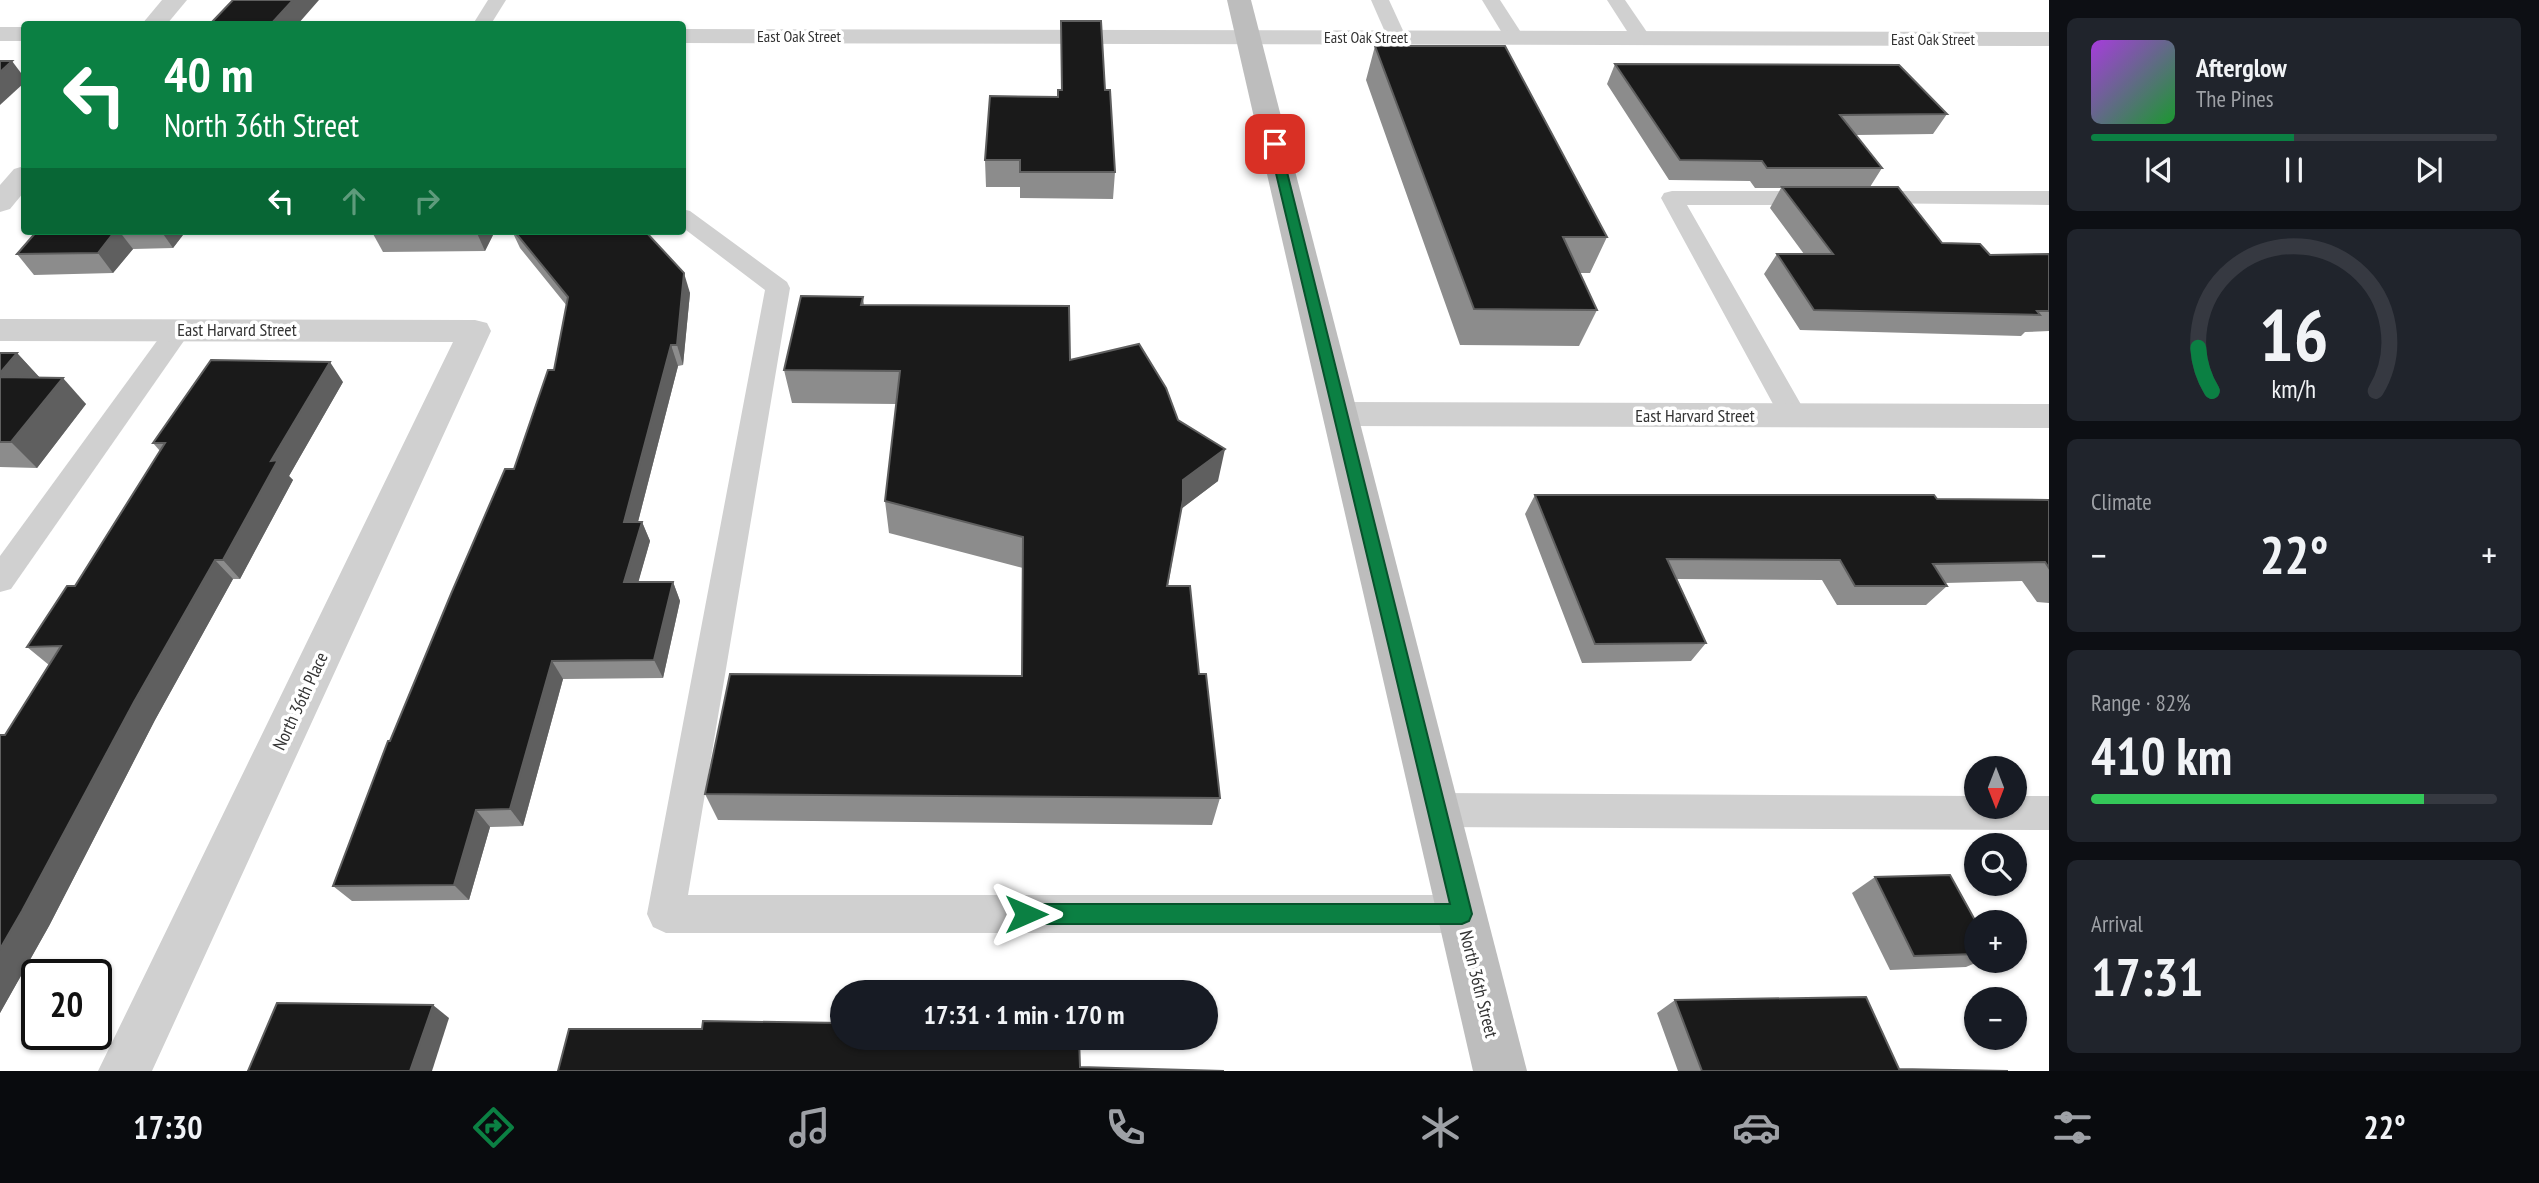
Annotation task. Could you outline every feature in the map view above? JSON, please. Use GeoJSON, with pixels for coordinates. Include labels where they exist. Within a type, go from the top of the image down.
{"type":"FeatureCollection","features":[{"type":"Feature","properties":{"kind":"main road","name":"North 36th Street"},"geometry":{"type":"LineString","coordinates":[[1243,19],[1500,1071]]}},
{"type":"Feature","properties":{"kind":"street"},"geometry":{"type":"LineString","coordinates":[[157,21],[175,0]]}},
{"type":"Feature","properties":{"kind":"street","name":"East Oak Street"},"geometry":{"type":"LineString","coordinates":[[686,36],[1243,19],[1396,37],[2049,39]]}},
{"type":"Feature","properties":{"kind":"street"},"geometry":{"type":"LineString","coordinates":[[0,34],[21,34]]}},
{"type":"Feature","properties":{"kind":"street"},"geometry":{"type":"LineString","coordinates":[[0,203],[21,178]]}},
{"type":"Feature","properties":{"kind":"street","name":"East Harvard Street"},"geometry":{"type":"LineString","coordinates":[[0,330],[475,331]]}},
{"type":"Feature","properties":{"kind":"street","name":"North 36th Place"},"geometry":{"type":"LineString","coordinates":[[125,1071],[475,331]]}},
{"type":"Feature","properties":{"kind":"street","name":"East Harvard Street"},"geometry":{"type":"LineString","coordinates":[[1341,414],[2049,416]]}},
{"type":"Feature","properties":{"kind":"lane"},"geometry":{"type":"LineString","coordinates":[[484,21],[497,0]]}},
{"type":"Feature","properties":{"kind":"lane"},"geometry":{"type":"LineString","coordinates":[[1380,0],[1396,37]]}},
{"type":"Feature","properties":{"kind":"lane"},"geometry":{"type":"LineString","coordinates":[[1491,0],[1514,37]]}},
{"type":"Feature","properties":{"kind":"lane"},"geometry":{"type":"LineString","coordinates":[[1616,0],[1641,38]]}},
{"type":"Feature","properties":{"kind":"lane"},"geometry":{"type":"LineString","coordinates":[[1793,415],[1672,198],[2049,198]]}},
{"type":"Feature","properties":{"kind":"lane"},"geometry":{"type":"LineString","coordinates":[[686,219],[778,288],[666,914],[1462,914]]}},
{"type":"Feature","properties":{"kind":"lane"},"geometry":{"type":"LineString","coordinates":[[0,580],[179,329]]}},
{"type":"Feature","properties":{"kind":"lane"},"geometry":{"type":"LineString","coordinates":[[1437,810],[2049,813]]}},
{"type":"Feature","properties":{"kind":"building"},"geometry":{"type":"Polygon","coordinates":[[[233,0],[293,0],[274,21],[213,21],[233,0]]]}},
{"type":"Feature","properties":{"kind":"building"},"geometry":{"type":"Polygon","coordinates":[[[1061,21],[1101,21],[1105,90],[1110,90],[1115,172],[1020,172],[1020,160],[985,160],[990,96],[1058,97],[1058,90],[1062,90],[1061,21]]]}},
{"type":"Feature","properties":{"kind":"building"},"geometry":{"type":"Polygon","coordinates":[[[1375,46],[1505,46],[1607,237],[1563,237],[1597,310],[1474,309],[1375,46]]]}},
{"type":"Feature","properties":{"kind":"building"},"geometry":{"type":"Polygon","coordinates":[[[0,61],[12,61],[0,72],[0,61]]]}},
{"type":"Feature","properties":{"kind":"building"},"geometry":{"type":"Polygon","coordinates":[[[1615,64],[1899,65],[1947,114],[1840,115],[1882,168],[1767,168],[1762,161],[1680,160],[1615,64]]]}},
{"type":"Feature","properties":{"kind":"building"},"geometry":{"type":"Polygon","coordinates":[[[1782,187],[1898,187],[1942,243],[1980,244],[1990,255],[2049,254],[2049,311],[2037,311],[2040,315],[1814,310],[1777,254],[1833,254],[1782,187]]]}},
{"type":"Feature","properties":{"kind":"building"},"geometry":{"type":"Polygon","coordinates":[[[34,235],[112,235],[98,253],[17,254],[34,235]]]}},
{"type":"Feature","properties":{"kind":"building"},"geometry":{"type":"Polygon","coordinates":[[[517,235],[649,235],[684,273],[677,345],[671,345],[624,522],[642,522],[624,582],[673,582],[654,660],[552,661],[510,809],[476,810],[454,885],[333,886],[388,741],[505,469],[514,469],[548,370],[554,370],[568,297],[517,235]]]}},
{"type":"Feature","properties":{"kind":"building"},"geometry":{"type":"Polygon","coordinates":[[[801,296],[863,297],[861,305],[1069,306],[1070,360],[1139,344],[1166,388],[1178,420],[1225,449],[1183,480],[1183,500],[1167,586],[1190,586],[1199,674],[1206,674],[1220,798],[705,794],[730,674],[1022,676],[1023,537],[885,501],[900,371],[784,370],[801,296]]]}},
{"type":"Feature","properties":{"kind":"building"},"geometry":{"type":"Polygon","coordinates":[[[0,353],[17,353],[0,373],[0,353]]]}},
{"type":"Feature","properties":{"kind":"building"},"geometry":{"type":"Polygon","coordinates":[[[211,360],[330,362],[271,461],[278,460],[223,560],[215,560],[134,702],[0,949],[0,735],[5,735],[61,646],[27,647],[67,586],[75,586],[165,443],[153,443],[211,360]]]}},
{"type":"Feature","properties":{"kind":"building"},"geometry":{"type":"Polygon","coordinates":[[[0,377],[63,378],[11,442],[0,442],[0,377]]]}},
{"type":"Feature","properties":{"kind":"building"},"geometry":{"type":"Polygon","coordinates":[[[1535,495],[1934,495],[1937,499],[2049,500],[2049,568],[2045,562],[1933,564],[1947,586],[1855,586],[1840,560],[1667,559],[1706,643],[1595,644],[1535,495]]]}},
{"type":"Feature","properties":{"kind":"building"},"geometry":{"type":"Polygon","coordinates":[[[1950,875],[1969,910],[1964,910],[1964,954],[1914,956],[1875,877],[1950,875]]]}},
{"type":"Feature","properties":{"kind":"building"},"geometry":{"type":"Polygon","coordinates":[[[1866,997],[1899,1069],[2008,1071],[1702,1071],[1675,1000],[1866,997]]]}},
{"type":"Feature","properties":{"kind":"building"},"geometry":{"type":"Polygon","coordinates":[[[277,1003],[433,1005],[410,1071],[248,1071],[277,1003]]]}},
{"type":"Feature","properties":{"kind":"building"},"geometry":{"type":"Polygon","coordinates":[[[703,1021],[830,1023],[830,1050],[1079,1050],[1080,1067],[1224,1071],[558,1071],[569,1029],[702,1029],[703,1021]]]}},
{"type":"Feature","properties":{"kind":"route"},"geometry":{"type":"LineString","coordinates":[[1026,914],[1462,914],[1275,144]]}}]}
